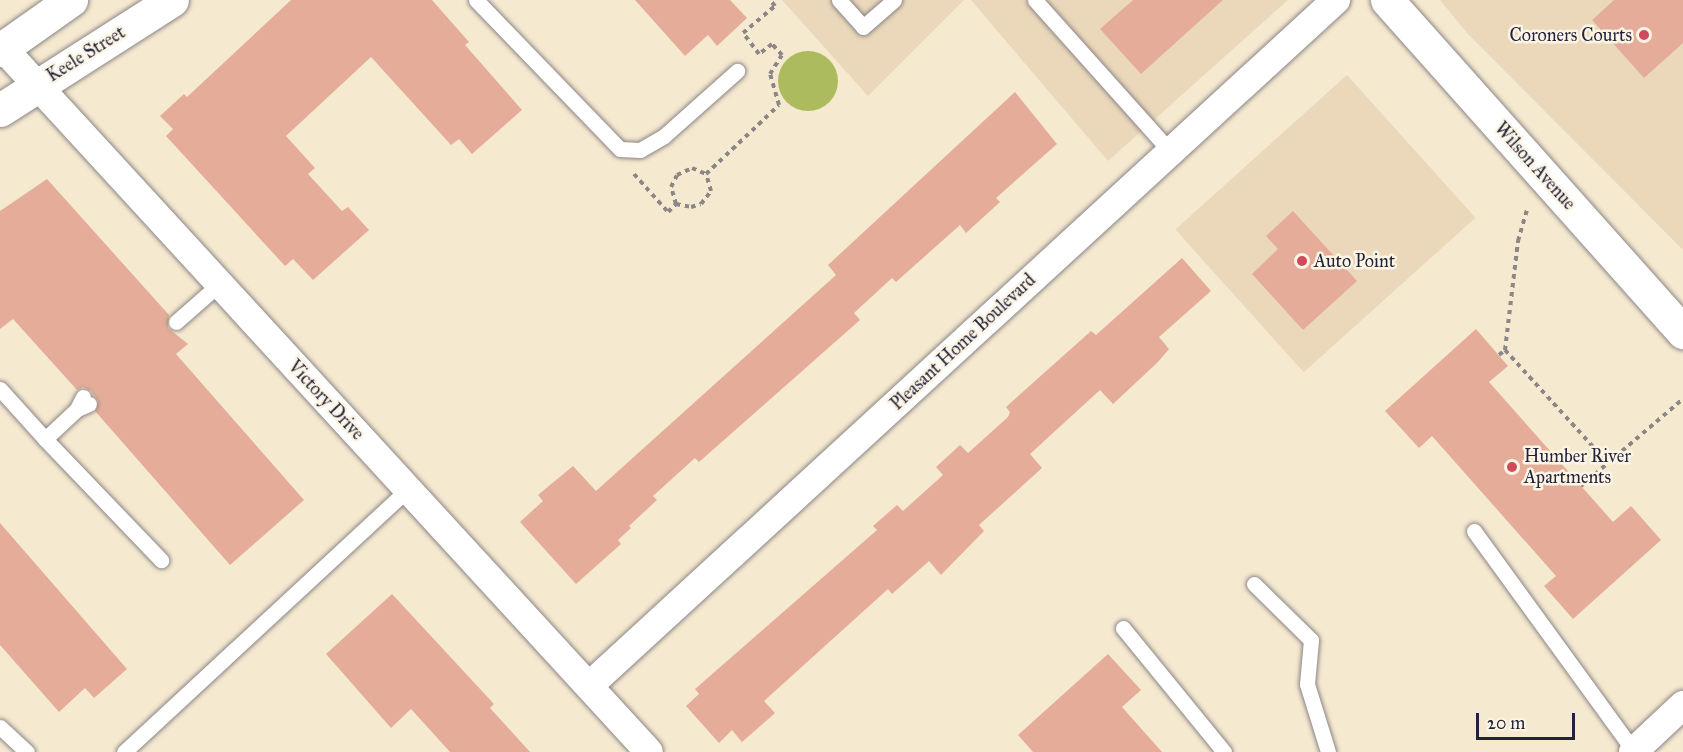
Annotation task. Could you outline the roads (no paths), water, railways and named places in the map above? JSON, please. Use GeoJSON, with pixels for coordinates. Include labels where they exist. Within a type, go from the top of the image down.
{"type":"FeatureCollection","features":[{"type":"Feature","properties":{"kind":"main road"},"geometry":{"type":"LineString","coordinates":[[1,49],[71,0]]}},
{"type":"Feature","properties":{"kind":"main road","name":"Keele Street"},"geometry":{"type":"LineString","coordinates":[[0,110],[34,86],[172,0]]}},
{"type":"Feature","properties":{"kind":"main road","name":"Wilson Avenue"},"geometry":{"type":"LineString","coordinates":[[1387,0],[1683,332]]}},
{"type":"Feature","properties":{"kind":"street","name":"Pleasant Home Boulevard"},"geometry":{"type":"LineString","coordinates":[[590,685],[1336,0]]}},
{"type":"Feature","properties":{"kind":"street","name":"Victory Drive"},"geometry":{"type":"LineString","coordinates":[[1,49],[590,685],[649,752]]}},
{"type":"Feature","properties":{"kind":"street"},"geometry":{"type":"LineString","coordinates":[[1634,752],[1683,705]]}},
{"type":"Feature","properties":{"kind":"lane"},"geometry":{"type":"LineString","coordinates":[[476,0],[620,148],[640,150],[664,136],[737,71]]}},
{"type":"Feature","properties":{"kind":"lane"},"geometry":{"type":"LineString","coordinates":[[839,0],[863,27],[894,0]]}},
{"type":"Feature","properties":{"kind":"lane"},"geometry":{"type":"LineString","coordinates":[[1035,0],[1171,152]]}},
{"type":"Feature","properties":{"kind":"lane"},"geometry":{"type":"LineString","coordinates":[[173,324],[218,285]]}},
{"type":"Feature","properties":{"kind":"lane"},"geometry":{"type":"LineString","coordinates":[[0,389],[161,560]]}},
{"type":"Feature","properties":{"kind":"lane"},"geometry":{"type":"LineString","coordinates":[[45,439],[83,403]]}},
{"type":"Feature","properties":{"kind":"lane"},"geometry":{"type":"LineString","coordinates":[[124,752],[408,489]]}},
{"type":"Feature","properties":{"kind":"lane"},"geometry":{"type":"LineString","coordinates":[[1474,531],[1634,752]]}},
{"type":"Feature","properties":{"kind":"lane"},"geometry":{"type":"LineString","coordinates":[[1254,584],[1311,640],[1307,684],[1328,752]]}},
{"type":"Feature","properties":{"kind":"lane"},"geometry":{"type":"LineString","coordinates":[[1123,628],[1224,752]]}},
{"type":"Feature","properties":{"kind":"lane"},"geometry":{"type":"LineString","coordinates":[[0,727],[27,752]]}},
{"type":"Feature","properties":{"kind":"place","name":"Coroners Courts"},"geometry":{"type":"Point","coordinates":[1644,35]}},
{"type":"Feature","properties":{"kind":"place","name":"Auto Point"},"geometry":{"type":"Point","coordinates":[1302,261]}},
{"type":"Feature","properties":{"kind":"place","name":"Humber River Apartments"},"geometry":{"type":"Point","coordinates":[1512,467]}}]}
